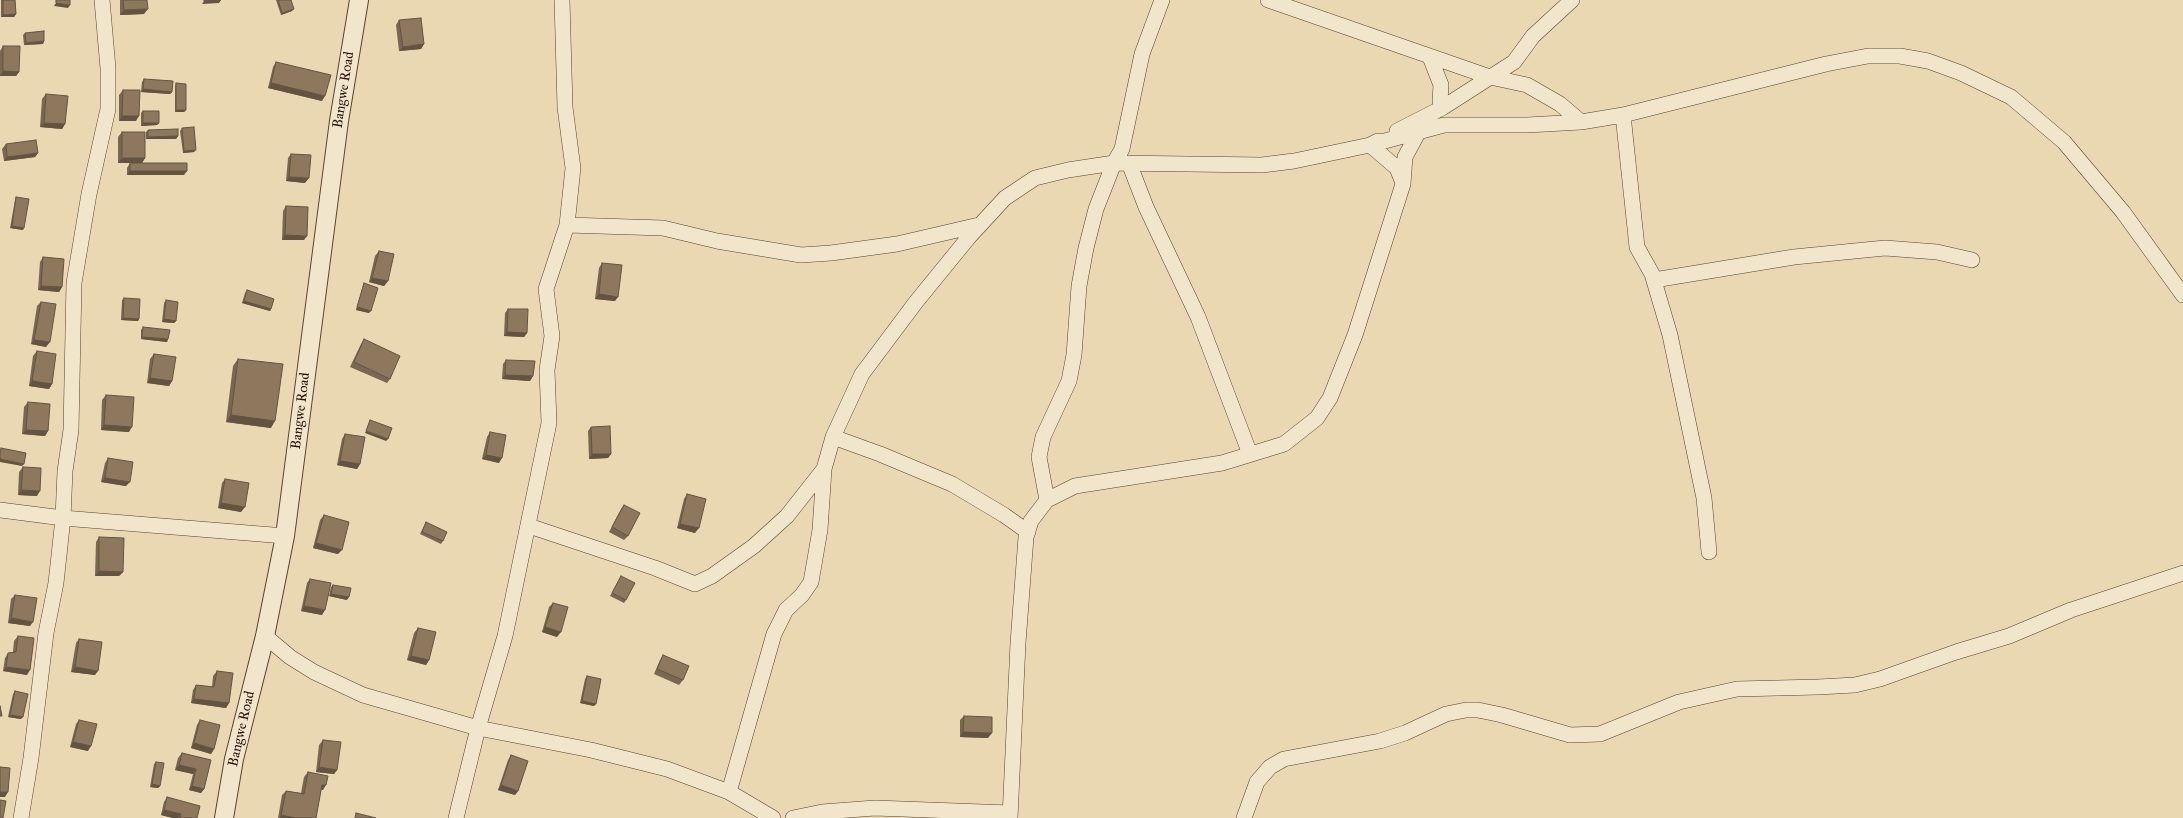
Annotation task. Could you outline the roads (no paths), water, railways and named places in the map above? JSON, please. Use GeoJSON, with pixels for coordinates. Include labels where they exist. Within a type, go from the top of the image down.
{"type":"FeatureCollection","features":[{"type":"Feature","properties":{"kind":"street"},"geometry":{"type":"LineString","coordinates":[[21,818],[31,758],[46,633],[56,583],[63,518],[65,471],[71,430],[74,283],[89,194],[108,109],[108,68],[102,0]]}},
{"type":"Feature","properties":{"kind":"street","name":"Bangwe Road"},"geometry":{"type":"LineString","coordinates":[[224,818],[234,759],[279,577],[339,121],[359,0]]}},
{"type":"Feature","properties":{"kind":"street"},"geometry":{"type":"LineString","coordinates":[[456,818],[478,728],[505,636],[529,526],[549,423],[547,370],[552,336],[546,289],[567,225],[572,168],[565,107],[562,0]]}},
{"type":"Feature","properties":{"kind":"street"},"geometry":{"type":"LineString","coordinates":[[1047,500],[1040,457],[1043,437],[1069,382],[1074,355],[1079,286],[1086,248],[1096,209],[1121,163],[1122,149],[1142,54],[1162,0]]}},
{"type":"Feature","properties":{"kind":"street"},"geometry":{"type":"LineString","coordinates":[[1268,0],[1490,77],[1527,85],[1560,104],[1581,122]]}},
{"type":"Feature","properties":{"kind":"street"},"geometry":{"type":"LineString","coordinates":[[1370,145],[1442,108],[1514,62],[1533,36],[1572,0]]}},
{"type":"Feature","properties":{"kind":"street"},"geometry":{"type":"LineString","coordinates":[[729,792],[774,634],[786,610],[802,595],[811,582],[820,530],[824,469],[833,437],[862,374],[916,302],[979,225],[1005,198],[1035,178],[1068,170],[1121,163],[1262,165],[1294,161],[1370,145],[1444,125],[1527,125],[1581,122],[1623,115],[1782,73],[1868,56],[1900,56],[1928,61],[1961,73],[2011,97],[2064,142],[2122,212],[2183,295]]}},
{"type":"Feature","properties":{"kind":"street"},"geometry":{"type":"LineString","coordinates":[[1430,57],[1441,85],[1440,101],[1442,108]]}},
{"type":"Feature","properties":{"kind":"street"},"geometry":{"type":"LineString","coordinates":[[1623,115],[1638,247],[1654,280],[1670,335],[1693,439],[1704,498],[1708,552]]}},
{"type":"Feature","properties":{"kind":"street"},"geometry":{"type":"LineString","coordinates":[[793,818],[822,812],[875,808],[1010,816],[1018,643],[1028,532],[1031,521],[1047,500],[1075,486],[1222,463],[1284,444],[1317,418],[1330,398],[1355,334],[1403,184],[1405,157],[1419,131]]}},
{"type":"Feature","properties":{"kind":"street"},"geometry":{"type":"LineString","coordinates":[[1370,145],[1397,168],[1403,184]]}},
{"type":"Feature","properties":{"kind":"street"},"geometry":{"type":"LineString","coordinates":[[1121,163],[1146,207],[1198,317],[1250,454]]}},
{"type":"Feature","properties":{"kind":"street"},"geometry":{"type":"LineString","coordinates":[[567,225],[663,228],[717,241],[801,255],[831,253],[897,244],[979,225]]}},
{"type":"Feature","properties":{"kind":"street"},"geometry":{"type":"LineString","coordinates":[[1654,280],[1794,257],[1885,248],[1938,252],[1972,260]]}},
{"type":"Feature","properties":{"kind":"street"},"geometry":{"type":"LineString","coordinates":[[833,437],[880,454],[952,484],[1004,515],[1028,532]]}},
{"type":"Feature","properties":{"kind":"street"},"geometry":{"type":"LineString","coordinates":[[529,526],[655,568],[695,584],[712,576],[754,546],[787,516],[824,469]]}},
{"type":"Feature","properties":{"kind":"street"},"geometry":{"type":"LineString","coordinates":[[0,510],[63,518],[285,536]]}},
{"type":"Feature","properties":{"kind":"street"},"geometry":{"type":"LineString","coordinates":[[1244,818],[1258,782],[1270,767],[1280,762],[1380,741],[1446,714],[1466,710],[1478,710],[1502,715],[1570,735],[1600,734],[1680,702],[1737,688],[1818,687],[1855,684],[1880,679],[1956,652],[2009,636],[2071,610],[2183,573]]}},
{"type":"Feature","properties":{"kind":"street"},"geometry":{"type":"LineString","coordinates":[[265,636],[290,657],[335,683],[363,695],[478,728],[591,750],[667,769],[729,792],[773,818]]}}]}
